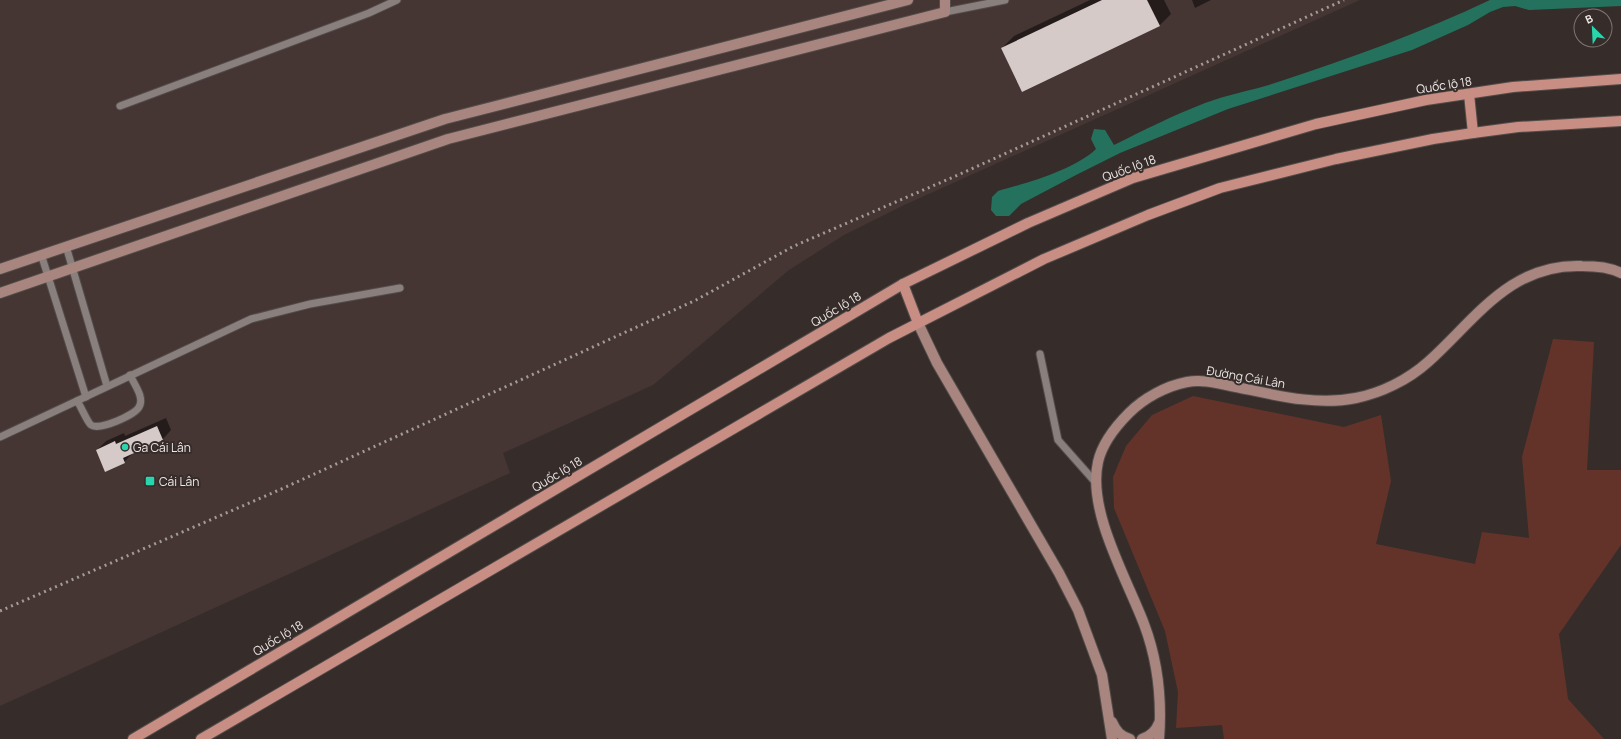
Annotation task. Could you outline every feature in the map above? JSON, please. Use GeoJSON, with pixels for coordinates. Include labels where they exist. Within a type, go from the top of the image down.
{"type":"FeatureCollection","features":[{"type":"Feature","properties":{"kind":"main road"},"geometry":{"type":"LineString","coordinates":[[0,269],[445,119],[908,0]]}},
{"type":"Feature","properties":{"kind":"main road"},"geometry":{"type":"LineString","coordinates":[[0,293],[448,139],[945,12],[945,0]]}},
{"type":"Feature","properties":{"kind":"main road","name":"Quốc lộ 18"},"geometry":{"type":"LineString","coordinates":[[133,739],[903,284],[1028,223],[1133,178],[1316,124],[1426,100],[1513,87],[1621,79]]}},
{"type":"Feature","properties":{"kind":"main road"},"geometry":{"type":"LineString","coordinates":[[1470,94],[1473,133]]}},
{"type":"Feature","properties":{"kind":"main road"},"geometry":{"type":"LineString","coordinates":[[201,739],[918,323],[1044,259],[1148,215],[1220,188],[1336,159],[1433,139],[1518,127],[1621,121]]}},
{"type":"Feature","properties":{"kind":"main road","name":"Đường Cái Lân"},"geometry":{"type":"LineString","coordinates":[[1159,739],[1161,713],[1159,683],[1153,653],[1145,626],[1107,534],[1099,508],[1097,484],[1098,462],[1107,442],[1121,421],[1140,403],[1158,392],[1188,382],[1212,381],[1298,399],[1326,401],[1356,398],[1382,390],[1408,377],[1427,363],[1494,297],[1510,285],[1527,276],[1549,268],[1570,265],[1594,266],[1615,270],[1621,273]]}},
{"type":"Feature","properties":{"kind":"main road"},"geometry":{"type":"LineString","coordinates":[[903,284],[918,323],[937,363],[1059,573],[1078,610],[1102,675],[1112,739]]}},
{"type":"Feature","properties":{"kind":"main road"},"geometry":{"type":"LineString","coordinates":[[1142,739],[1151,735],[1157,729],[1161,713]]}},
{"type":"Feature","properties":{"kind":"main road"},"geometry":{"type":"LineString","coordinates":[[1109,714],[1115,730],[1121,735],[1130,739]]}},
{"type":"Feature","properties":{"kind":"lane"},"geometry":{"type":"LineString","coordinates":[[120,106],[369,13],[397,0]]}},
{"type":"Feature","properties":{"kind":"lane"},"geometry":{"type":"LineString","coordinates":[[945,12],[1005,0]]}},
{"type":"Feature","properties":{"kind":"lane"},"geometry":{"type":"LineString","coordinates":[[66,246],[107,386]]}},
{"type":"Feature","properties":{"kind":"lane"},"geometry":{"type":"LineString","coordinates":[[41,254],[86,397]]}},
{"type":"Feature","properties":{"kind":"lane"},"geometry":{"type":"LineString","coordinates":[[0,437],[251,319],[310,304],[400,288]]}},
{"type":"Feature","properties":{"kind":"lane"},"geometry":{"type":"LineString","coordinates":[[1040,354],[1058,440],[1097,484]]}},
{"type":"Feature","properties":{"kind":"lane"},"geometry":{"type":"LineString","coordinates":[[77,401],[91,425],[98,428],[133,413],[139,407],[141,398],[130,375]]}},
{"type":"Feature","properties":{"kind":"shaded area"},"geometry":{"type":"Polygon","coordinates":[[[0,0],[1360,0],[902,206],[844,235],[789,270],[653,385],[503,453],[510,473],[0,706],[0,0]]]}},
{"type":"Feature","properties":{"kind":"shaded area"},"geometry":{"type":"Polygon","coordinates":[[[1490,0],[1621,0],[1621,6],[1529,10],[1515,6],[1503,7],[1490,12],[1468,25],[1412,50],[1228,109],[1120,153],[1021,204],[1009,216],[996,216],[991,210],[992,197],[998,191],[1050,175],[1087,157],[1096,149],[1091,139],[1094,129],[1105,130],[1114,145],[1205,103],[1278,82],[1359,54],[1490,0]]]}},
{"type":"Feature","properties":{"kind":"shaded area"},"geometry":{"type":"Polygon","coordinates":[[[1553,339],[1594,342],[1587,470],[1621,470],[1621,545],[1559,634],[1568,699],[1604,739],[1224,739],[1222,725],[1176,728],[1178,692],[1165,631],[1114,508],[1113,477],[1126,446],[1152,415],[1193,396],[1344,427],[1381,415],[1391,481],[1376,544],[1475,564],[1482,532],[1529,538],[1522,457],[1553,339]]]}},
{"type":"Feature","properties":{"kind":"building"},"geometry":{"type":"Polygon","coordinates":[[[1102,0],[1147,0],[1160,26],[1022,92],[1001,48],[1102,0]]]}},
{"type":"Feature","properties":{"kind":"building","name":"Ga Cái Lân"},"geometry":{"type":"Polygon","coordinates":[[[157,426],[163,440],[123,458],[125,463],[105,472],[96,450],[115,441],[116,444],[157,426]]]}},
{"type":"Feature","properties":{"kind":"railway"},"geometry":{"type":"LineString","coordinates":[[0,611],[277,491],[696,300],[794,246],[958,175],[1344,0]]}},
{"type":"Feature","properties":{"kind":"place","name":"Ga Cái Lân"},"geometry":{"type":"Point","coordinates":[125,447]}},
{"type":"Feature","properties":{"kind":"place","name":"Cái Lân"},"geometry":{"type":"Point","coordinates":[150,481]}}]}
